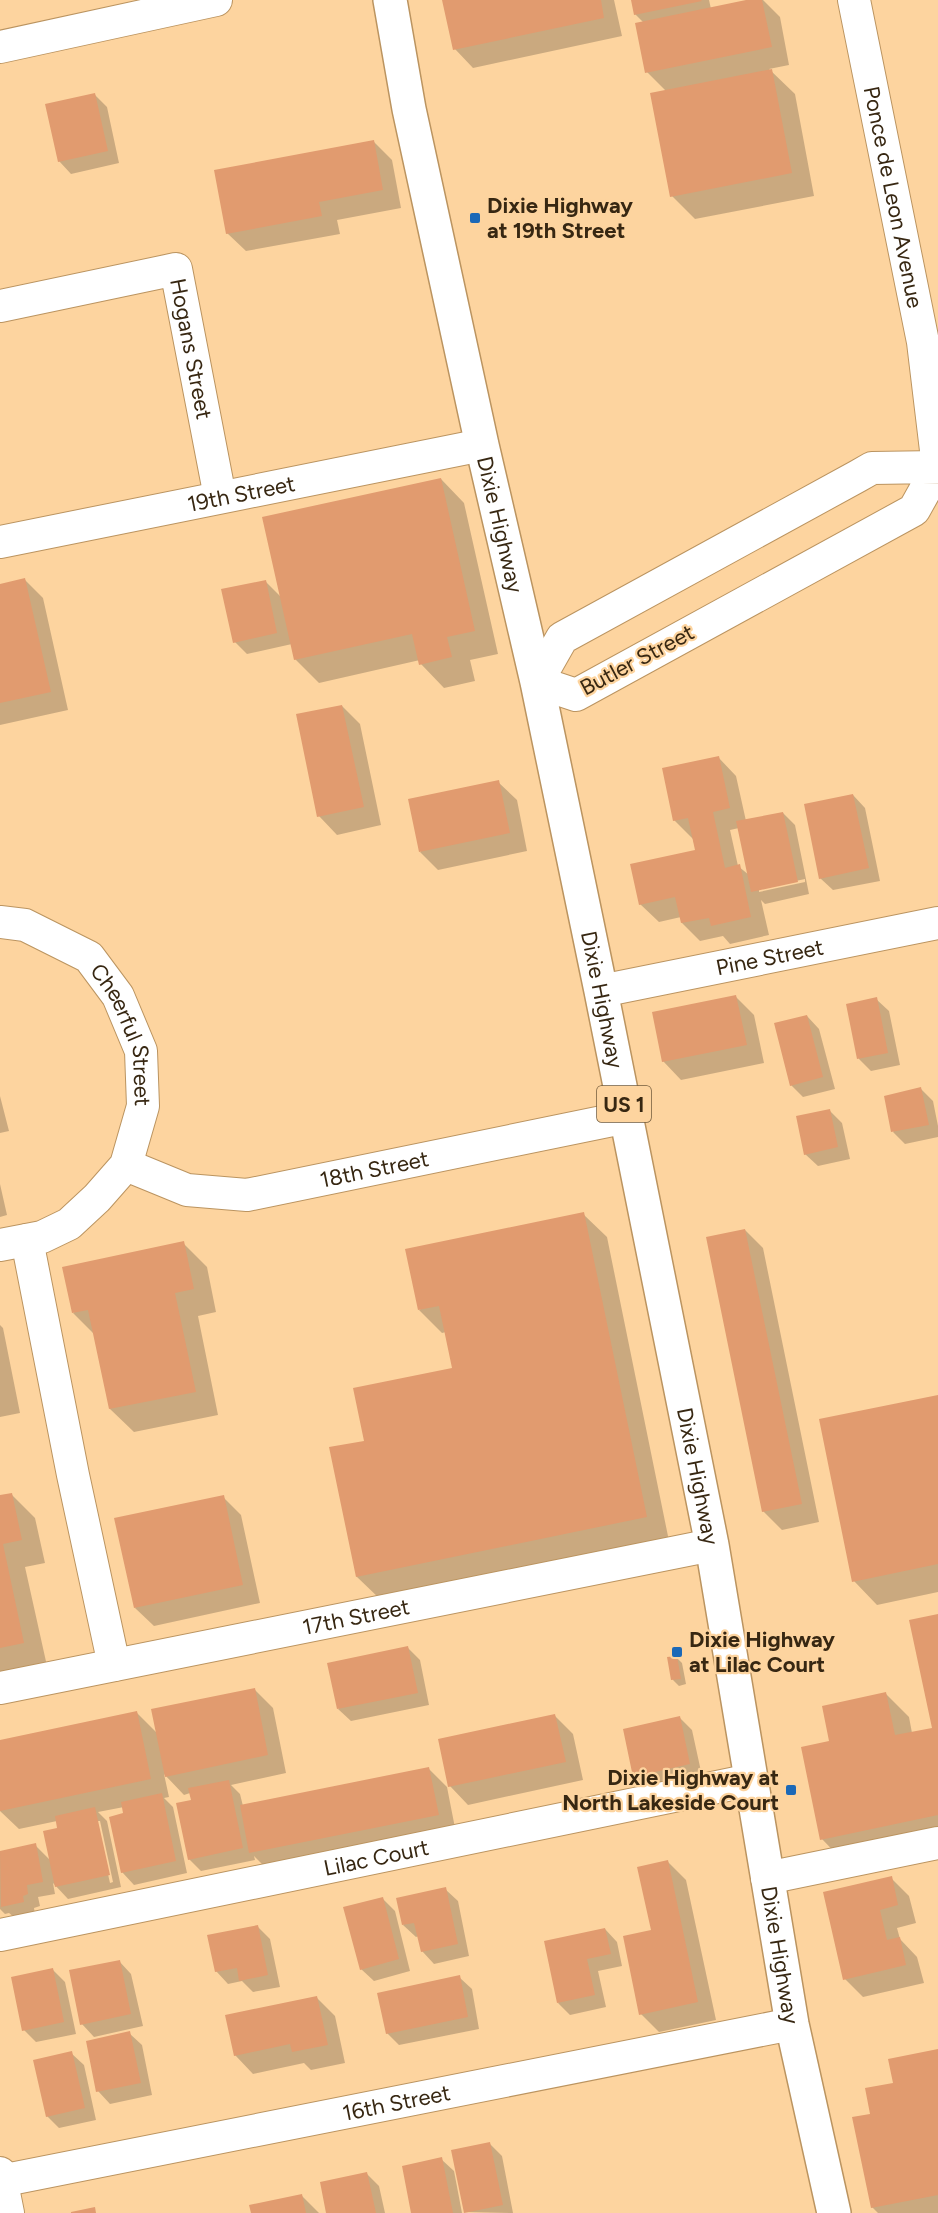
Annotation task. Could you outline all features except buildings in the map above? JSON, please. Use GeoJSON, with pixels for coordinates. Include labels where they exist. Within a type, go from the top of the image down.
{"type":"FeatureCollection","features":[{"type":"Feature","properties":{"kind":"main road","name":"Dixie Highway"},"geometry":{"type":"LineString","coordinates":[[390,0],[411,119],[482,445],[537,682],[627,1117],[712,1545],[792,2024],[834,2213]]}},
{"type":"Feature","properties":{"kind":"street"},"geometry":{"type":"LineString","coordinates":[[0,47],[216,0]]}},
{"type":"Feature","properties":{"kind":"street","name":"Ponce de Leon Avenue"},"geometry":{"type":"LineString","coordinates":[[854,0],[923,342],[938,467]]}},
{"type":"Feature","properties":{"kind":"street","name":"Hogans Street"},"geometry":{"type":"LineString","coordinates":[[0,306],[176,269],[220,497]]}},
{"type":"Feature","properties":{"kind":"street","name":"19th Street"},"geometry":{"type":"LineString","coordinates":[[0,542],[482,445]]}},
{"type":"Feature","properties":{"kind":"street","name":"Butler Street"},"geometry":{"type":"LineString","coordinates":[[938,467],[914,510],[576,695],[537,682],[562,638],[872,468],[938,467]]}},
{"type":"Feature","properties":{"kind":"street","name":"Cheerful Street"},"geometry":{"type":"LineString","coordinates":[[0,922],[26,926],[89,957],[118,996],[141,1051],[143,1106],[126,1165],[97,1198],[69,1224],[42,1237],[13,1243]]}},
{"type":"Feature","properties":{"kind":"street","name":"Pine Street"},"geometry":{"type":"LineString","coordinates":[[601,991],[938,922]]}},
{"type":"Feature","properties":{"kind":"street","name":"18th Street"},"geometry":{"type":"LineString","coordinates":[[126,1165],[187,1190],[247,1195],[627,1117]]}},
{"type":"Feature","properties":{"kind":"street"},"geometry":{"type":"LineString","coordinates":[[13,1243],[73,1475],[114,1665]]}},
{"type":"Feature","properties":{"kind":"street","name":"17th Street"},"geometry":{"type":"LineString","coordinates":[[0,1688],[712,1545]]}},
{"type":"Feature","properties":{"kind":"street","name":"Lilac Court"},"geometry":{"type":"LineString","coordinates":[[0,1935],[751,1780]]}},
{"type":"Feature","properties":{"kind":"street"},"geometry":{"type":"LineString","coordinates":[[768,1878],[938,1843]]}},
{"type":"Feature","properties":{"kind":"street","name":"16th Street"},"geometry":{"type":"LineString","coordinates":[[0,2178],[792,2024]]}},
{"type":"Feature","properties":{"kind":"street"},"geometry":{"type":"LineString","coordinates":[[0,2178],[8,2213]]}},
{"type":"Feature","properties":{"kind":"place","name":"Dixie Highway at 19th Street"},"geometry":{"type":"Point","coordinates":[475,218]}},
{"type":"Feature","properties":{"kind":"place","name":"Dixie Highway at Lilac Court"},"geometry":{"type":"Point","coordinates":[677,1652]}},
{"type":"Feature","properties":{"kind":"place","name":"Dixie Highway at North Lakeside Court"},"geometry":{"type":"Point","coordinates":[791,1790]}}]}
